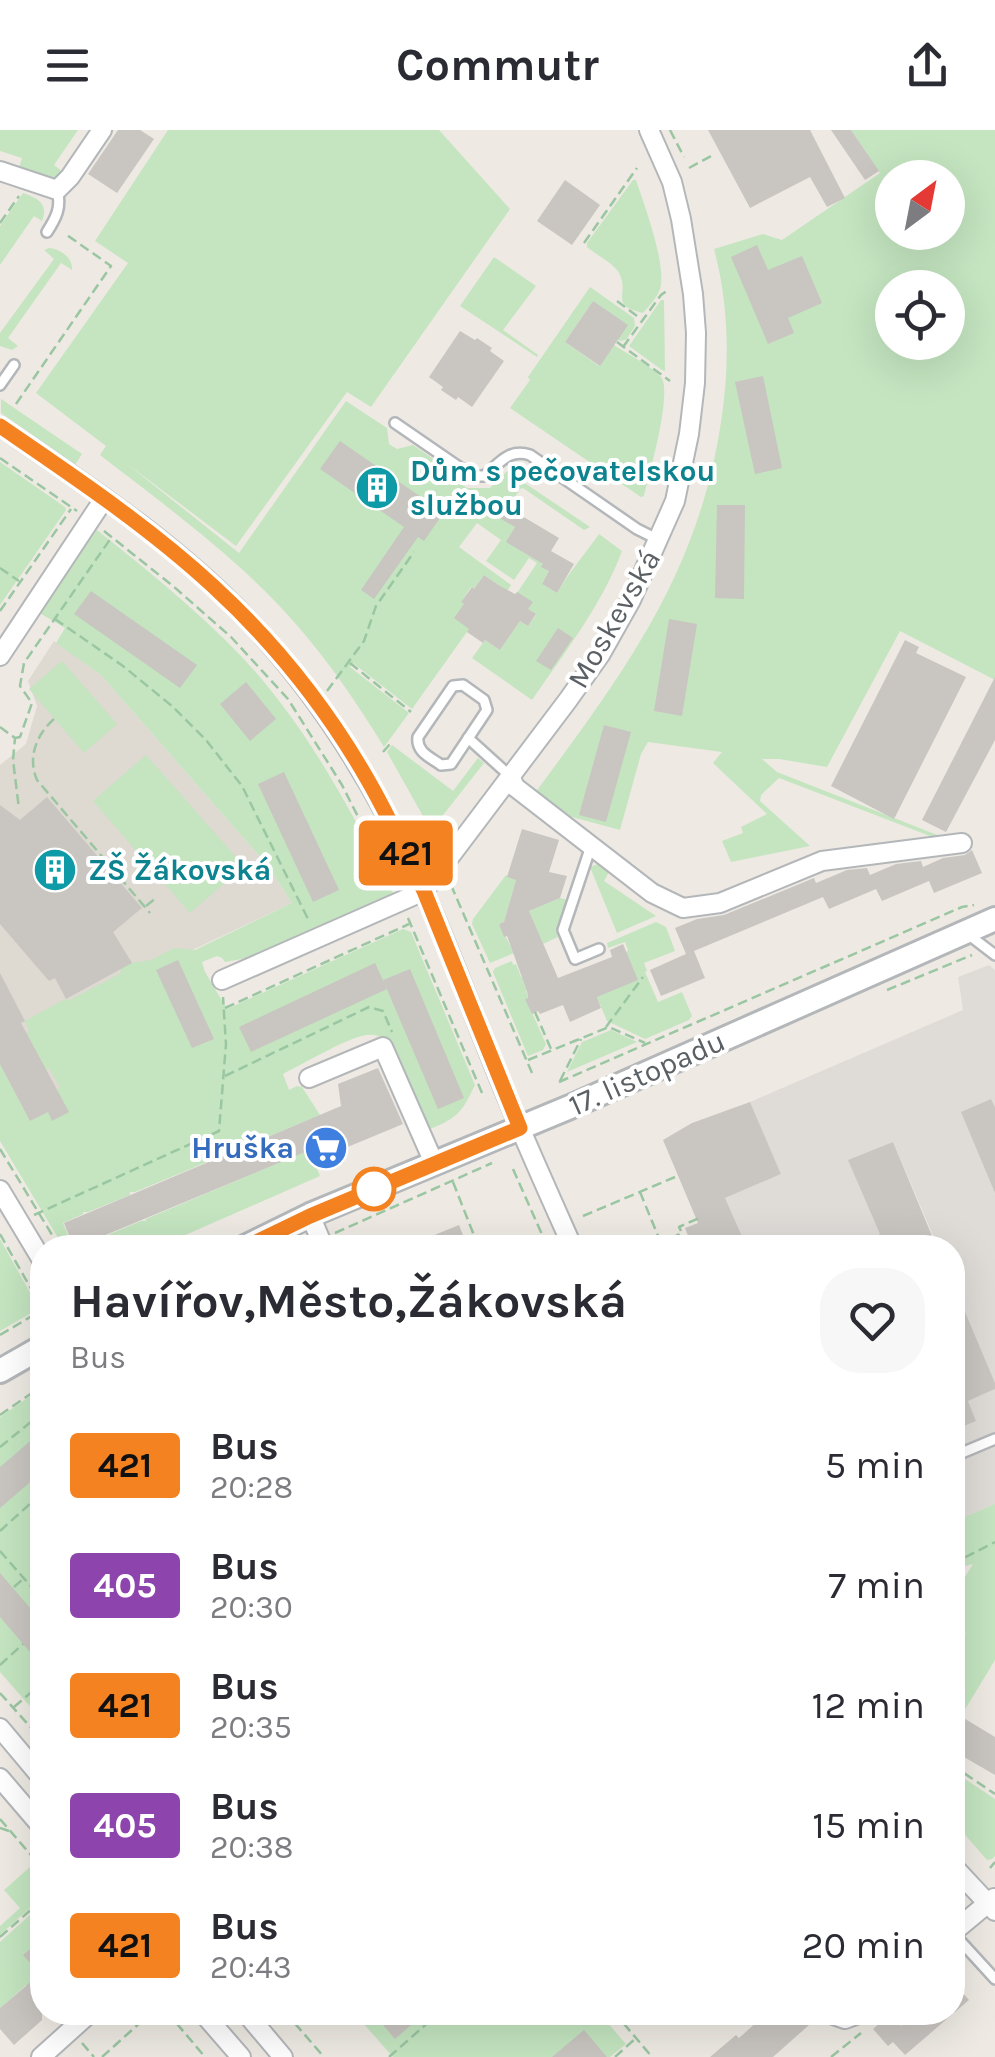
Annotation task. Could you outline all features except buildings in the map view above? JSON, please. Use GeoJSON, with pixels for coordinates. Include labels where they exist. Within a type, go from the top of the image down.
{"type":"FeatureCollection","features":[{"type":"Feature","properties":{"kind":"street"},"geometry":{"type":"LineString","coordinates":[[0,171],[57,190],[102,130]]}},
{"type":"Feature","properties":{"kind":"street","name":"Moskevská"},"geometry":{"type":"LineString","coordinates":[[424,891],[600,654],[631,600],[676,502],[695,382],[696,333],[682,219],[672,182],[649,130]]}},
{"type":"Feature","properties":{"kind":"street"},"geometry":{"type":"LineString","coordinates":[[0,426],[104,498],[214,587],[275,650],[318,704],[368,781],[424,891],[567,1235]]}},
{"type":"Feature","properties":{"kind":"street"},"geometry":{"type":"LineString","coordinates":[[0,656],[104,498]]}},
{"type":"Feature","properties":{"kind":"street"},"geometry":{"type":"LineString","coordinates":[[510,776],[515,787],[652,894],[684,908],[720,904],[822,861],[962,843]]}},
{"type":"Feature","properties":{"kind":"street"},"geometry":{"type":"LineString","coordinates":[[222,980],[424,891]]}},
{"type":"Feature","properties":{"kind":"street","name":"17. listopadu"},"geometry":{"type":"LineString","coordinates":[[271,1235],[967,934],[987,912]]}},
{"type":"Feature","properties":{"kind":"street"},"geometry":{"type":"LineString","coordinates":[[309,1078],[383,1047],[434,1163]]}},
{"type":"Feature","properties":{"kind":"street"},"geometry":{"type":"LineString","coordinates":[[0,1190],[30,1240]]}},
{"type":"Feature","properties":{"kind":"street"},"geometry":{"type":"LineString","coordinates":[[310,1216],[318,1235]]}},
{"type":"Feature","properties":{"kind":"street"},"geometry":{"type":"LineString","coordinates":[[0,1371],[30,1354]]}},
{"type":"Feature","properties":{"kind":"street"},"geometry":{"type":"LineString","coordinates":[[0,1728],[30,1764]]}},
{"type":"Feature","properties":{"kind":"street"},"geometry":{"type":"LineString","coordinates":[[0,1778],[30,1813]]}},
{"type":"Feature","properties":{"kind":"street"},"geometry":{"type":"LineString","coordinates":[[965,1878],[992,1904],[965,1924]]}},
{"type":"Feature","properties":{"kind":"street"},"geometry":{"type":"LineString","coordinates":[[42,2057],[76,2025]]}},
{"type":"Feature","properties":{"kind":"street"},"geometry":{"type":"LineString","coordinates":[[213,2025],[241,2057]]}},
{"type":"Feature","properties":{"kind":"street"},"geometry":{"type":"LineString","coordinates":[[256,2025],[283,2057]]}},
{"type":"Feature","properties":{"kind":"lane"},"geometry":{"type":"LineString","coordinates":[[49,229],[60,207],[57,190]]}},
{"type":"Feature","properties":{"kind":"lane"},"geometry":{"type":"LineString","coordinates":[[0,385],[14,365]]}},
{"type":"Feature","properties":{"kind":"lane"},"geometry":{"type":"LineString","coordinates":[[394,423],[477,477],[484,476],[506,456],[530,455],[637,530],[659,540]]}},
{"type":"Feature","properties":{"kind":"lane"},"geometry":{"type":"LineString","coordinates":[[453,686],[468,688],[484,700],[487,710],[468,738],[451,764],[441,765],[417,745],[418,737],[453,686]]}},
{"type":"Feature","properties":{"kind":"lane"},"geometry":{"type":"LineString","coordinates":[[468,738],[510,776]]}},
{"type":"Feature","properties":{"kind":"lane"},"geometry":{"type":"LineString","coordinates":[[590,846],[563,930],[575,959],[599,950]]}},
{"type":"Feature","properties":{"kind":"lane"},"geometry":{"type":"LineString","coordinates":[[967,934],[995,955]]}},
{"type":"Feature","properties":{"kind":"lane"},"geometry":{"type":"LineString","coordinates":[[965,1452],[995,1439]]}},
{"type":"Feature","properties":{"kind":"lane"},"geometry":{"type":"LineString","coordinates":[[965,1946],[995,1979]]}},
{"type":"Feature","properties":{"kind":"path"},"geometry":{"type":"LineString","coordinates":[[670,130],[684,157]]}},
{"type":"Feature","properties":{"kind":"path"},"geometry":{"type":"LineString","coordinates":[[689,168],[711,156]]}},
{"type":"Feature","properties":{"kind":"path"},"geometry":{"type":"LineString","coordinates":[[584,243],[637,168]]}},
{"type":"Feature","properties":{"kind":"path"},"geometry":{"type":"LineString","coordinates":[[0,223],[30,181]]}},
{"type":"Feature","properties":{"kind":"path"},"geometry":{"type":"LineString","coordinates":[[16,404],[111,266],[49,229]]}},
{"type":"Feature","properties":{"kind":"path"},"geometry":{"type":"LineString","coordinates":[[624,347],[668,290]]}},
{"type":"Feature","properties":{"kind":"path"},"geometry":{"type":"LineString","coordinates":[[616,302],[643,320]]}},
{"type":"Feature","properties":{"kind":"path"},"geometry":{"type":"LineString","coordinates":[[617,342],[670,381]]}},
{"type":"Feature","properties":{"kind":"path"},"geometry":{"type":"LineString","coordinates":[[0,458],[90,520],[173,586],[231,637],[288,699],[342,785],[400,902],[482,1093]]}},
{"type":"Feature","properties":{"kind":"path"},"geometry":{"type":"LineString","coordinates":[[0,610],[72,507]]}},
{"type":"Feature","properties":{"kind":"path"},"geometry":{"type":"LineString","coordinates":[[0,727],[20,738],[32,706],[20,686],[24,663],[112,537]]}},
{"type":"Feature","properties":{"kind":"path"},"geometry":{"type":"LineString","coordinates":[[318,704],[364,641],[376,606],[414,552]]}},
{"type":"Feature","properties":{"kind":"path"},"geometry":{"type":"LineString","coordinates":[[0,568],[20,582]]}},
{"type":"Feature","properties":{"kind":"path"},"geometry":{"type":"LineString","coordinates":[[55,619],[123,666],[206,740],[242,786],[317,938]]}},
{"type":"Feature","properties":{"kind":"path"},"geometry":{"type":"LineString","coordinates":[[348,662],[411,712]]}},
{"type":"Feature","properties":{"kind":"path"},"geometry":{"type":"LineString","coordinates":[[54,718],[42,730],[32,759],[37,780],[150,913]]}},
{"type":"Feature","properties":{"kind":"path"},"geometry":{"type":"LineString","coordinates":[[15,738],[12,760],[19,809]]}},
{"type":"Feature","properties":{"kind":"path"},"geometry":{"type":"LineString","coordinates":[[383,752],[390,744]]}},
{"type":"Feature","properties":{"kind":"path"},"geometry":{"type":"LineString","coordinates":[[116,873],[128,863]]}},
{"type":"Feature","properties":{"kind":"path"},"geometry":{"type":"LineString","coordinates":[[442,865],[532,1073]]}},
{"type":"Feature","properties":{"kind":"path"},"geometry":{"type":"LineString","coordinates":[[145,907],[157,897]]}},
{"type":"Feature","properties":{"kind":"path"},"geometry":{"type":"LineString","coordinates":[[581,1038],[559,1082],[962,907],[987,912]]}},
{"type":"Feature","properties":{"kind":"path"},"geometry":{"type":"LineString","coordinates":[[224,1009],[410,924]]}},
{"type":"Feature","properties":{"kind":"path"},"geometry":{"type":"LineString","coordinates":[[420,947],[430,943]]}},
{"type":"Feature","properties":{"kind":"path"},"geometry":{"type":"LineString","coordinates":[[606,1028],[644,977]]}},
{"type":"Feature","properties":{"kind":"path"},"geometry":{"type":"LineString","coordinates":[[19,1222],[219,1130],[226,1044],[222,980]]}},
{"type":"Feature","properties":{"kind":"path"},"geometry":{"type":"LineString","coordinates":[[535,1012],[552,1050]]}},
{"type":"Feature","properties":{"kind":"path"},"geometry":{"type":"LineString","coordinates":[[526,1061],[609,1026],[648,1044]]}},
{"type":"Feature","properties":{"kind":"path"},"geometry":{"type":"LineString","coordinates":[[0,1149],[53,1235]]}},
{"type":"Feature","properties":{"kind":"path"},"geometry":{"type":"LineString","coordinates":[[339,1235],[492,1164]]}},
{"type":"Feature","properties":{"kind":"path"},"geometry":{"type":"LineString","coordinates":[[513,1169],[542,1235]]}},
{"type":"Feature","properties":{"kind":"path"},"geometry":{"type":"LineString","coordinates":[[583,1216],[675,1177]]}},
{"type":"Feature","properties":{"kind":"path"},"geometry":{"type":"LineString","coordinates":[[452,1181],[474,1235]]}},
{"type":"Feature","properties":{"kind":"path"},"geometry":{"type":"LineString","coordinates":[[640,1192],[657,1235]]}},
{"type":"Feature","properties":{"kind":"path"},"geometry":{"type":"LineString","coordinates":[[680,1235],[679,1227],[700,1218]]}},
{"type":"Feature","properties":{"kind":"path"},"geometry":{"type":"LineString","coordinates":[[0,1234],[30,1288]]}},
{"type":"Feature","properties":{"kind":"path"},"geometry":{"type":"LineString","coordinates":[[0,1335],[30,1316]]}},
{"type":"Feature","properties":{"kind":"path"},"geometry":{"type":"LineString","coordinates":[[0,1415],[30,1394]]}},
{"type":"Feature","properties":{"kind":"path"},"geometry":{"type":"LineString","coordinates":[[0,1448],[30,1423]]}},
{"type":"Feature","properties":{"kind":"path"},"geometry":{"type":"LineString","coordinates":[[0,1530],[30,1504]]}},
{"type":"Feature","properties":{"kind":"path"},"geometry":{"type":"LineString","coordinates":[[965,1557],[995,1542]]}},
{"type":"Feature","properties":{"kind":"path"},"geometry":{"type":"LineString","coordinates":[[0,1551],[30,1585]]}},
{"type":"Feature","properties":{"kind":"path"},"geometry":{"type":"LineString","coordinates":[[14,1586],[24,1578]]}},
{"type":"Feature","properties":{"kind":"path"},"geometry":{"type":"LineString","coordinates":[[0,1665],[23,1644]]}},
{"type":"Feature","properties":{"kind":"path"},"geometry":{"type":"LineString","coordinates":[[0,1693],[30,1727]]}},
{"type":"Feature","properties":{"kind":"path"},"geometry":{"type":"LineString","coordinates":[[13,1708],[30,1693]]}},
{"type":"Feature","properties":{"kind":"path"},"geometry":{"type":"LineString","coordinates":[[965,1774],[995,1794]]}},
{"type":"Feature","properties":{"kind":"path"},"geometry":{"type":"LineString","coordinates":[[0,1819],[30,1854]]}},
{"type":"Feature","properties":{"kind":"path"},"geometry":{"type":"LineString","coordinates":[[0,1828],[10,1831]]}},
{"type":"Feature","properties":{"kind":"path"},"geometry":{"type":"LineString","coordinates":[[990,1868],[995,1862]]}},
{"type":"Feature","properties":{"kind":"path"},"geometry":{"type":"LineString","coordinates":[[0,1937],[30,1911]]}},
{"type":"Feature","properties":{"kind":"path"},"geometry":{"type":"LineString","coordinates":[[102,2057],[138,2025]]}},
{"type":"Feature","properties":{"kind":"path"},"geometry":{"type":"LineString","coordinates":[[178,2025],[206,2057]]}},
{"type":"Feature","properties":{"kind":"path"},"geometry":{"type":"LineString","coordinates":[[296,2025],[324,2057]]}},
{"type":"Feature","properties":{"kind":"path"},"geometry":{"type":"LineString","coordinates":[[389,2057],[425,2025]]}},
{"type":"Feature","properties":{"kind":"path"},"geometry":{"type":"LineString","coordinates":[[625,2025],[652,2057]]}},
{"type":"Feature","properties":{"kind":"path"},"geometry":{"type":"LineString","coordinates":[[831,2057],[861,2025]]}},
{"type":"Feature","properties":{"kind":"path"},"geometry":{"type":"LineString","coordinates":[[615,2057],[636,2038]]}},
{"type":"Feature","properties":{"kind":"shaded area"},"geometry":{"type":"Polygon","coordinates":[[[54,641],[101,675],[268,866],[292,903],[57,1014],[86,1102],[20,1140],[0,1112],[0,765],[26,744],[37,706],[28,681],[54,641]]]}},
{"type":"Feature","properties":{"kind":"shaded area"},"geometry":{"type":"Polygon","coordinates":[[[989,965],[995,970],[995,1383],[965,1312],[965,1235],[933,1235],[893,1142],[877,1235],[740,1235],[720,1200],[781,1174],[750,1102],[963,1010],[958,977],[989,965]]]}},
{"type":"Feature","properties":{"kind":"shaded area"},"geometry":{"type":"Polygon","coordinates":[[[995,1389],[995,1504],[965,1517],[965,1426],[976,1421],[968,1401],[995,1389]]]}},
{"type":"Feature","properties":{"kind":"green space"},"geometry":{"type":"Polygon","coordinates":[[[0,130],[78,130],[54,165],[64,173],[51,181],[18,171],[22,158],[0,151],[0,130]]]}},
{"type":"Feature","properties":{"kind":"green space"},"geometry":{"type":"Polygon","coordinates":[[[168,130],[439,130],[510,209],[371,407],[347,392],[236,546],[126,463],[239,553],[346,401],[387,428],[389,444],[397,449],[413,445],[455,474],[453,479],[467,488],[490,488],[507,471],[590,527],[584,530],[520,489],[502,518],[515,527],[507,542],[549,571],[542,584],[557,593],[599,534],[622,551],[593,609],[532,700],[472,658],[485,640],[500,650],[520,621],[528,626],[536,615],[528,609],[530,605],[513,599],[537,563],[529,558],[514,580],[486,561],[501,540],[477,523],[459,547],[511,585],[506,593],[484,575],[474,589],[471,587],[461,602],[469,629],[412,709],[353,663],[350,667],[409,713],[384,747],[307,636],[272,599],[201,534],[100,455],[106,446],[36,393],[128,263],[95,241],[168,130]]]}},
{"type":"Feature","properties":{"kind":"green space"},"geometry":{"type":"Polygon","coordinates":[[[851,130],[995,130],[995,680],[900,631],[827,767],[762,759],[777,772],[945,838],[930,836],[779,778],[761,795],[760,801],[810,846],[731,862],[722,841],[743,833],[741,827],[767,814],[713,763],[722,752],[648,742],[641,754],[620,830],[561,814],[535,793],[598,706],[653,620],[695,528],[710,477],[726,379],[725,313],[714,249],[763,234],[782,240],[875,176],[875,250],[965,250],[965,160],[875,160],[875,166],[851,130]]]}},
{"type":"Feature","properties":{"kind":"green space"},"geometry":{"type":"Polygon","coordinates":[[[633,180],[653,232],[661,274],[658,293],[643,313],[623,303],[618,271],[587,247],[633,180]]]}},
{"type":"Feature","properties":{"kind":"green space"},"geometry":{"type":"Polygon","coordinates":[[[23,193],[41,203],[42,221],[34,216],[0,265],[0,226],[23,193]]]}},
{"type":"Feature","properties":{"kind":"green space"},"geometry":{"type":"Polygon","coordinates":[[[49,248],[65,255],[72,270],[61,263],[8,338],[18,346],[12,350],[0,346],[0,333],[54,259],[44,250],[49,248]]]}},
{"type":"Feature","properties":{"kind":"green space"},"geometry":{"type":"Polygon","coordinates":[[[494,257],[536,286],[503,330],[537,357],[460,306],[494,257]]]}},
{"type":"Feature","properties":{"kind":"green space"},"geometry":{"type":"Polygon","coordinates":[[[590,287],[634,318],[635,326],[626,340],[619,341],[593,301],[565,342],[599,366],[614,345],[657,373],[664,386],[659,434],[641,497],[510,408],[590,287]]]}},
{"type":"Feature","properties":{"kind":"green space"},"geometry":{"type":"Polygon","coordinates":[[[664,300],[665,371],[629,346],[664,300]]]}},
{"type":"Feature","properties":{"kind":"green space"},"geometry":{"type":"Polygon","coordinates":[[[1,399],[82,454],[75,465],[1,413],[1,399]]]}},
{"type":"Feature","properties":{"kind":"green space"},"geometry":{"type":"Polygon","coordinates":[[[0,462],[66,510],[0,605],[0,462]]]}},
{"type":"Feature","properties":{"kind":"green space"},"geometry":{"type":"Polygon","coordinates":[[[97,530],[207,623],[265,683],[326,770],[394,895],[269,954],[225,962],[217,956],[202,962],[205,972],[227,1009],[403,929],[411,932],[475,1085],[458,1113],[430,1129],[395,1048],[375,1035],[366,1035],[283,1074],[289,1090],[302,1087],[320,1115],[83,1212],[63,1223],[68,1235],[56,1235],[0,1141],[0,1064],[30,1121],[48,1112],[53,1120],[60,1087],[26,1033],[29,1031],[25,1021],[121,973],[120,969],[131,963],[151,960],[174,948],[195,950],[292,903],[268,866],[101,675],[56,643],[65,628],[38,612],[97,530]]]}},
{"type":"Feature","properties":{"kind":"green space"},"geometry":{"type":"Polygon","coordinates":[[[62,661],[117,724],[84,753],[29,689],[62,661]]]}},
{"type":"Feature","properties":{"kind":"green space"},"geometry":{"type":"Polygon","coordinates":[[[392,745],[453,791],[478,758],[484,763],[440,819],[428,825],[387,752],[392,745]]]}},
{"type":"Feature","properties":{"kind":"green space"},"geometry":{"type":"Polygon","coordinates":[[[146,755],[244,866],[190,913],[93,801],[146,755]]]}},
{"type":"Feature","properties":{"kind":"green space"},"geometry":{"type":"Polygon","coordinates":[[[601,863],[610,870],[604,881],[656,916],[617,933],[590,867],[601,863]]]}},
{"type":"Feature","properties":{"kind":"green space"},"geometry":{"type":"Polygon","coordinates":[[[506,875],[516,880],[504,922],[499,924],[514,953],[490,963],[472,924],[506,875]]]}},
{"type":"Feature","properties":{"kind":"green space"},"geometry":{"type":"Polygon","coordinates":[[[560,898],[568,900],[558,937],[543,944],[529,911],[560,898]]]}},
{"type":"Feature","properties":{"kind":"green space"},"geometry":{"type":"Polygon","coordinates":[[[656,922],[666,927],[675,951],[644,963],[645,972],[658,1002],[682,992],[692,1016],[645,1039],[607,1021],[597,997],[628,950],[625,942],[608,948],[607,943],[656,922]]]}},
{"type":"Feature","properties":{"kind":"green space"},"geometry":{"type":"Polygon","coordinates":[[[512,961],[524,977],[529,990],[526,999],[546,1044],[543,1050],[528,1056],[493,972],[512,961]]]}},
{"type":"Feature","properties":{"kind":"green space"},"geometry":{"type":"Polygon","coordinates":[[[611,1030],[637,1042],[567,1072],[582,1042],[611,1030]]]}},
{"type":"Feature","properties":{"kind":"green space"},"geometry":{"type":"Polygon","coordinates":[[[309,1150],[320,1176],[185,1235],[108,1235],[309,1150]]]}},
{"type":"Feature","properties":{"kind":"green space"},"geometry":{"type":"Polygon","coordinates":[[[0,1239],[30,1293],[30,1314],[0,1331],[0,1239]]]}},
{"type":"Feature","properties":{"kind":"green space"},"geometry":{"type":"Polygon","coordinates":[[[30,1396],[30,1706],[0,1672],[0,1417],[30,1396]]]}},
{"type":"Feature","properties":{"kind":"green space"},"geometry":{"type":"Polygon","coordinates":[[[995,1504],[995,1660],[965,1709],[965,1577],[973,1564],[965,1566],[965,1517],[995,1504]]]}},
{"type":"Feature","properties":{"kind":"green space"},"geometry":{"type":"Polygon","coordinates":[[[965,1779],[995,1799],[995,1856],[987,1860],[965,1835],[965,1779]]]}},
{"type":"Feature","properties":{"kind":"green space"},"geometry":{"type":"Polygon","coordinates":[[[30,1867],[30,1908],[0,1935],[0,1926],[20,1908],[4,1890],[30,1867]]]}},
{"type":"Feature","properties":{"kind":"green space"},"geometry":{"type":"Polygon","coordinates":[[[30,1915],[30,1950],[24,1955],[30,1962],[30,1989],[26,1985],[0,2008],[0,1942],[30,1915]]]}},
{"type":"Feature","properties":{"kind":"green space"},"geometry":{"type":"Polygon","coordinates":[[[365,2025],[609,2025],[626,2044],[610,2057],[393,2057],[365,2025]]]}},
{"type":"Feature","properties":{"kind":"bus line","name":"421"},"geometry":{"type":"LineString","coordinates":[[0,426],[104,498],[184,560],[244,616],[301,682],[344,741],[409,860],[520,1128],[271,1235]]}},
{"type":"Feature","properties":{"kind":"place","name":"Dům s pečovatelskou službou"},"geometry":{"type":"Point","coordinates":[377,488]}},
{"type":"Feature","properties":{"kind":"place","name":"ZŠ Žákovská"},"geometry":{"type":"Point","coordinates":[55,870]}},
{"type":"Feature","properties":{"kind":"place","name":"Hruška"},"geometry":{"type":"Point","coordinates":[326,1148]}}]}
